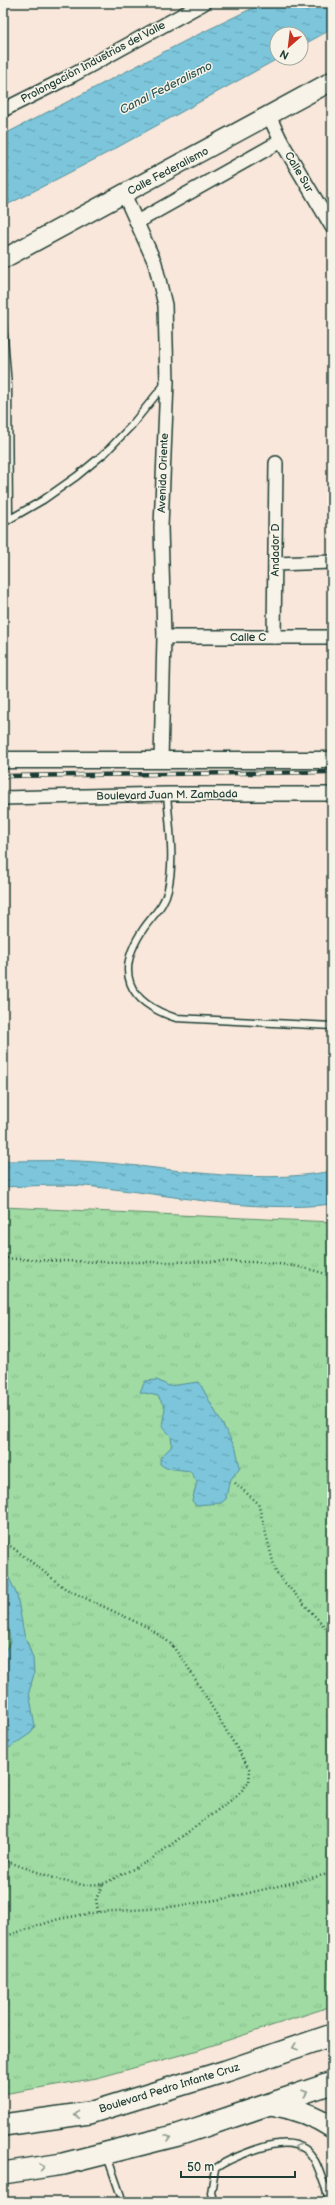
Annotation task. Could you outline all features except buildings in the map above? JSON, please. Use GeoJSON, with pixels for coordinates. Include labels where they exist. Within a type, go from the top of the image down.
{"type":"FeatureCollection","features":[{"type":"Feature","properties":{"kind":"highway","name":"Boulevard Pedro Infante Cruz"},"geometry":{"type":"LineString","coordinates":[[3,2125],[89,2113],[226,2071],[332,2035]]}},
{"type":"Feature","properties":{"kind":"highway"},"geometry":{"type":"LineString","coordinates":[[3,2173],[63,2164],[178,2135],[332,2083]]}},
{"type":"Feature","properties":{"kind":"highway"},"geometry":{"type":"LineString","coordinates":[[270,2104],[294,2108],[318,2118],[332,2127]]}},
{"type":"Feature","properties":{"kind":"main road","name":"Calle Federalismo"},"geometry":{"type":"LineString","coordinates":[[3,259],[332,81]]}},
{"type":"Feature","properties":{"kind":"street","name":"Prolongación Industrias del Valle"},"geometry":{"type":"LineString","coordinates":[[3,110],[73,75],[204,3]]}},
{"type":"Feature","properties":{"kind":"street","name":"Calle Sur"},"geometry":{"type":"LineString","coordinates":[[269,116],[281,141],[332,227]]}},
{"type":"Feature","properties":{"kind":"street"},"geometry":{"type":"LineString","coordinates":[[137,222],[281,141]]}},
{"type":"Feature","properties":{"kind":"street","name":"Avenida Oriente"},"geometry":{"type":"LineString","coordinates":[[124,194],[161,282],[165,305],[167,382],[161,527],[164,638],[161,761]]}},
{"type":"Feature","properties":{"kind":"street","name":"Andador D"},"geometry":{"type":"LineString","coordinates":[[274,637],[276,463]]}},
{"type":"Feature","properties":{"kind":"street"},"geometry":{"type":"LineString","coordinates":[[275,564],[332,562]]}},
{"type":"Feature","properties":{"kind":"street","name":"Calle C"},"geometry":{"type":"LineString","coordinates":[[164,638],[332,637]]}},
{"type":"Feature","properties":{"kind":"street"},"geometry":{"type":"LineString","coordinates":[[3,760],[332,760]]}},
{"type":"Feature","properties":{"kind":"street","name":"Boulevard Juan M. Zambada"},"geometry":{"type":"LineString","coordinates":[[3,798],[167,794],[332,794]]}},
{"type":"Feature","properties":{"kind":"lane"},"geometry":{"type":"LineString","coordinates":[[3,325],[8,386],[9,519]]}},
{"type":"Feature","properties":{"kind":"lane"},"geometry":{"type":"LineString","coordinates":[[3,523],[44,500],[77,476],[106,452],[131,426],[167,382]]}},
{"type":"Feature","properties":{"kind":"lane"},"geometry":{"type":"LineString","coordinates":[[167,794],[171,867],[168,890],[163,904],[137,941],[128,962],[129,977],[134,993],[146,1005],[157,1012],[176,1018],[332,1026]]}},
{"type":"Feature","properties":{"kind":"lane"},"geometry":{"type":"LineString","coordinates":[[214,2202],[211,2193],[215,2169],[223,2163],[277,2144],[294,2144],[306,2149],[313,2158],[329,2189],[329,2202]]}},
{"type":"Feature","properties":{"kind":"lane"},"geometry":{"type":"LineString","coordinates":[[106,2154],[122,2202]]}},
{"type":"Feature","properties":{"kind":"path"},"geometry":{"type":"LineString","coordinates":[[3,1258],[65,1262],[224,1262],[296,1265],[332,1277]]}},
{"type":"Feature","properties":{"kind":"path"},"geometry":{"type":"LineString","coordinates":[[235,1483],[258,1503],[276,1572],[332,1635]]}},
{"type":"Feature","properties":{"kind":"path"},"geometry":{"type":"LineString","coordinates":[[3,1543],[12,1547],[66,1589],[149,1628],[170,1643],[186,1664],[250,1770],[249,1782],[238,1795],[149,1861],[103,1884],[84,1885],[63,1881],[3,1860]]}},
{"type":"Feature","properties":{"kind":"path"},"geometry":{"type":"LineString","coordinates":[[3,1937],[59,1919],[98,1912],[164,1908],[228,1898],[332,1873]]}},
{"type":"Feature","properties":{"kind":"path"},"geometry":{"type":"LineString","coordinates":[[98,1912],[96,1899],[103,1884]]}},
{"type":"Feature","properties":{"kind":"green space"},"geometry":{"type":"Polygon","coordinates":[[[3,1207],[332,1222],[332,2006],[195,2051],[97,2078],[3,2094],[3,1207]]]}},
{"type":"Feature","properties":{"kind":"water","name":"Canal Federalismo"},"geometry":{"type":"Polygon","coordinates":[[[263,3],[332,3],[332,29],[309,42],[309,26],[269,26],[269,64],[107,153],[3,207],[3,135],[187,40],[263,3]]]}},
{"type":"Feature","properties":{"kind":"water"},"geometry":{"type":"Polygon","coordinates":[[[3,1161],[79,1161],[111,1163],[206,1174],[269,1177],[332,1171],[332,1204],[302,1206],[240,1205],[85,1186],[54,1185],[3,1187],[3,1161]]]}},
{"type":"Feature","properties":{"kind":"water"},"geometry":{"type":"Polygon","coordinates":[[[157,1380],[169,1386],[199,1382],[236,1449],[240,1467],[229,1482],[226,1499],[221,1503],[196,1505],[192,1501],[197,1482],[190,1471],[166,1468],[160,1464],[160,1458],[172,1446],[171,1436],[162,1426],[165,1408],[158,1396],[140,1392],[145,1381],[157,1380]]]}},
{"type":"Feature","properties":{"kind":"water"},"geometry":{"type":"Polygon","coordinates":[[[4,1576],[9,1578],[17,1595],[24,1634],[33,1658],[34,1674],[29,1692],[35,1726],[31,1733],[3,1752],[3,1655],[10,1642],[9,1633],[3,1622],[4,1576]]]}},
{"type":"Feature","properties":{"kind":"railway"},"geometry":{"type":"LineString","coordinates":[[3,776],[332,772]]}}]}
